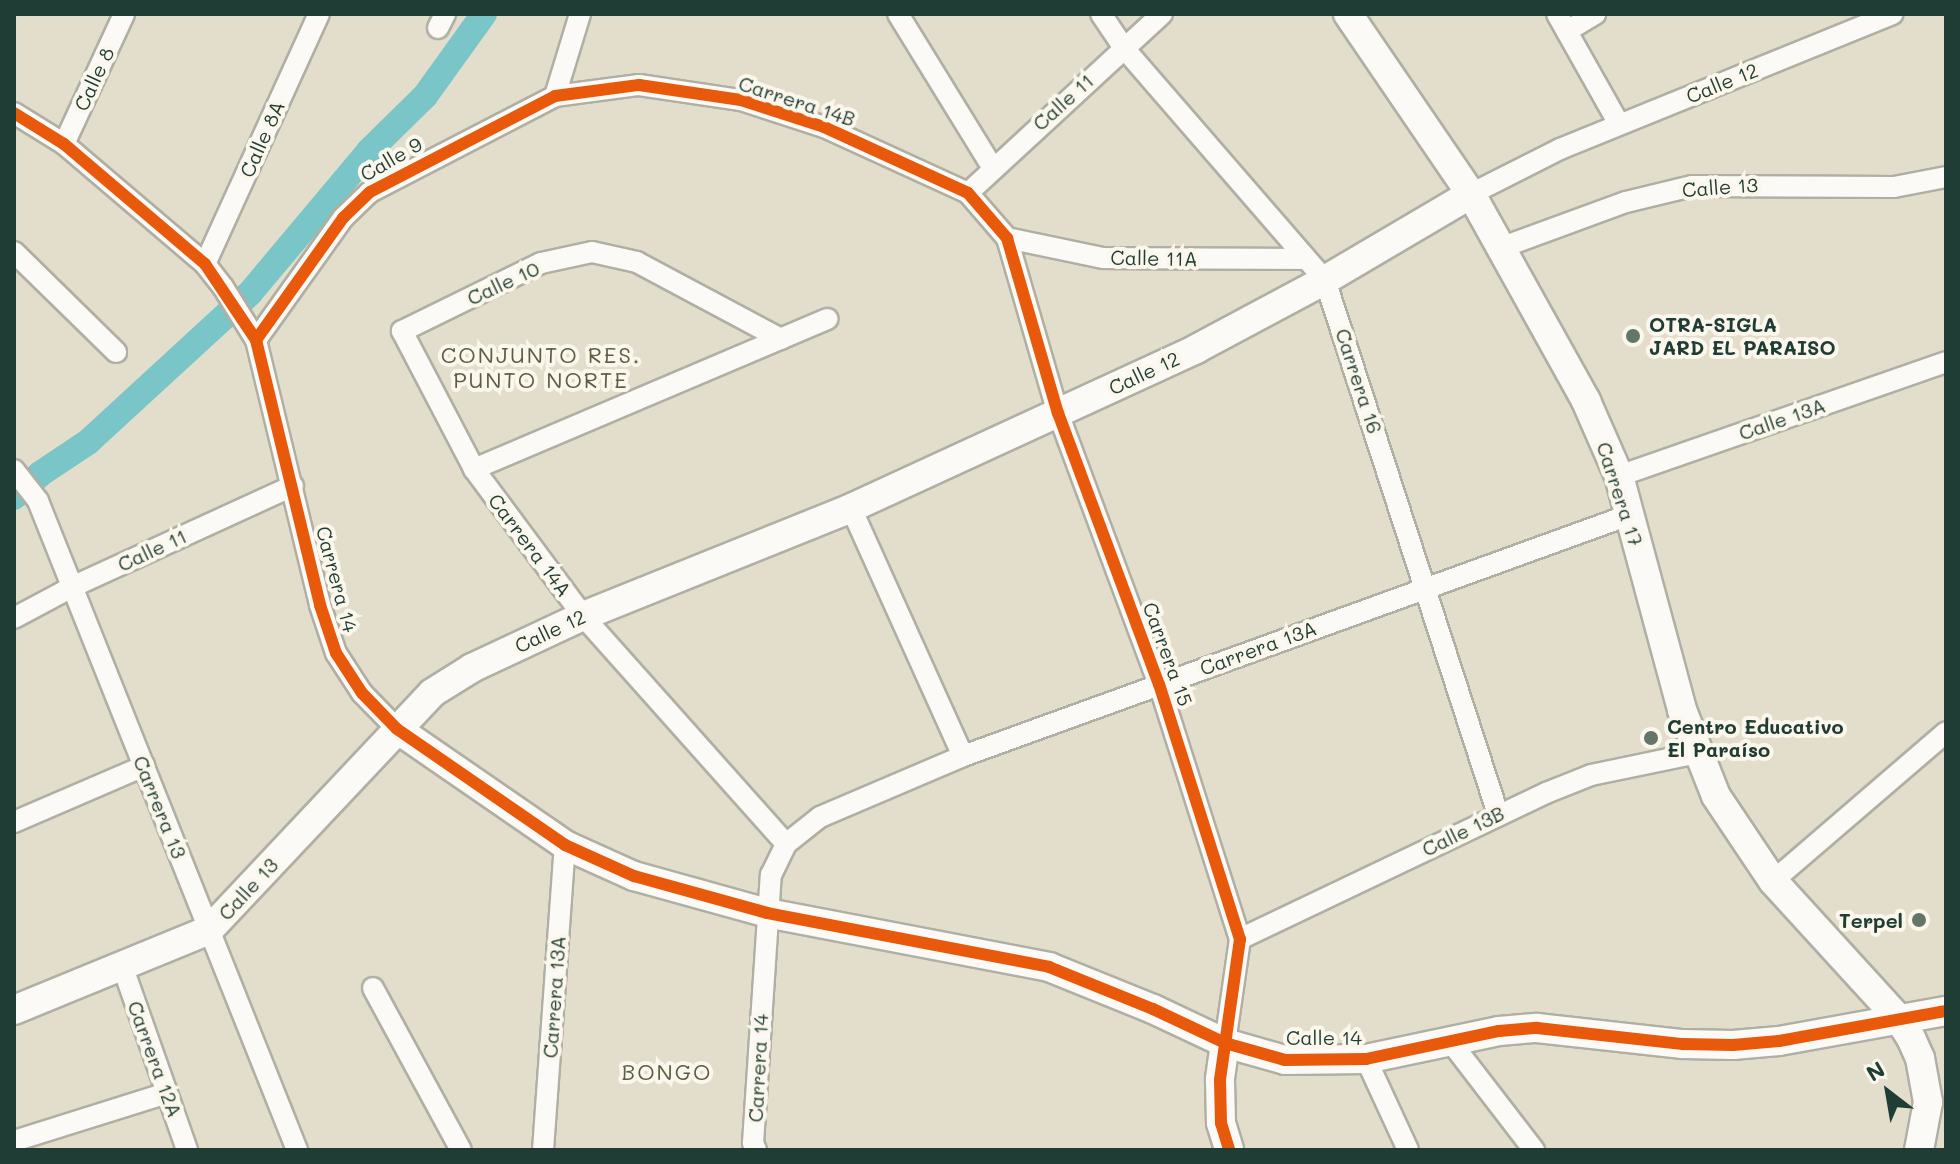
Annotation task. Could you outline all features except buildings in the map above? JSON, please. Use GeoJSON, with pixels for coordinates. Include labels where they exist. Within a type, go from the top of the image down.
{"type":"FeatureCollection","features":[{"type":"Feature","properties":{"kind":"street","name":"Calle 8"},"geometry":{"type":"LineString","coordinates":[[64,144],[124,14]]}},
{"type":"Feature","properties":{"kind":"street","name":"Calle 8A"},"geometry":{"type":"LineString","coordinates":[[205,264],[319,14]]}},
{"type":"Feature","properties":{"kind":"street"},"geometry":{"type":"LineString","coordinates":[[555,96],[580,14]]}},
{"type":"Feature","properties":{"kind":"street"},"geometry":{"type":"LineString","coordinates":[[898,14],[992,167]]}},
{"type":"Feature","properties":{"kind":"street","name":"Carrera 16"},"geometry":{"type":"LineString","coordinates":[[1101,14],[1123,47],[1325,280],[1428,587],[1498,814]]}},
{"type":"Feature","properties":{"kind":"street","name":"Calle 11"},"geometry":{"type":"LineString","coordinates":[[968,193],[992,167],[1162,14]]}},
{"type":"Feature","properties":{"kind":"street","name":"Carrera 17"},"geometry":{"type":"LineString","coordinates":[[1348,14],[1471,194],[1586,401],[1619,476],[1697,753],[1716,796],[1773,881],[1899,1019],[1920,1058],[1925,1080],[1926,1124],[1919,1150]]}},
{"type":"Feature","properties":{"kind":"street"},"geometry":{"type":"LineString","coordinates":[[1595,14],[1562,22],[1619,124]]}},
{"type":"Feature","properties":{"kind":"street","name":"Calle 12"},"geometry":{"type":"LineString","coordinates":[[397,729],[432,693],[472,668],[583,616],[851,508],[1196,349],[1325,280],[1471,194],[1560,149],[1893,14]]}},
{"type":"Feature","properties":{"kind":"street","name":"Carrera 14B"},"geometry":{"type":"LineString","coordinates":[[555,96],[639,85],[741,100],[824,127],[968,193]]}},
{"type":"Feature","properties":{"kind":"street","name":"Calle 9"},"geometry":{"type":"LineString","coordinates":[[256,340],[343,218],[370,192],[555,96]]}},
{"type":"Feature","properties":{"kind":"street","name":"Carrera 14"},"geometry":{"type":"LineString","coordinates":[[14,113],[64,144],[205,264],[256,340],[320,605],[336,653],[362,693],[397,729],[565,845],[634,876],[767,913],[753,1143],[756,1150]]}},
{"type":"Feature","properties":{"kind":"street","name":"Calle 13"},"geometry":{"type":"LineString","coordinates":[[1503,247],[1626,202],[1692,186],[1894,187],[1946,177]]}},
{"type":"Feature","properties":{"kind":"street","name":"Carrera 15"},"geometry":{"type":"LineString","coordinates":[[968,193],[1007,238],[1058,413],[1159,684],[1240,939],[1220,1080],[1221,1123],[1229,1150]]}},
{"type":"Feature","properties":{"kind":"street","name":"Calle 11A"},"geometry":{"type":"LineString","coordinates":[[1007,238],[1103,258],[1304,259]]}},
{"type":"Feature","properties":{"kind":"street"},"geometry":{"type":"LineString","coordinates":[[14,252],[116,352]]}},
{"type":"Feature","properties":{"kind":"street","name":"Calle 10"},"geometry":{"type":"LineString","coordinates":[[402,331],[541,263],[592,252],[637,262],[781,339]]}},
{"type":"Feature","properties":{"kind":"street"},"geometry":{"type":"LineString","coordinates":[[474,469],[827,319]]}},
{"type":"Feature","properties":{"kind":"street","name":"Carrera 14A"},"geometry":{"type":"LineString","coordinates":[[402,331],[474,469],[583,616],[786,844]]}},
{"type":"Feature","properties":{"kind":"street","name":"Calle 13A"},"geometry":{"type":"LineString","coordinates":[[1619,476],[1946,362]]}},
{"type":"Feature","properties":{"kind":"street","name":"Carrera 13"},"geometry":{"type":"LineString","coordinates":[[17,473],[38,501],[297,1150]]}},
{"type":"Feature","properties":{"kind":"street","name":"Calle 11"},"geometry":{"type":"LineString","coordinates":[[14,618],[72,587],[293,486]]}},
{"type":"Feature","properties":{"kind":"street"},"geometry":{"type":"LineString","coordinates":[[851,508],[963,756]]}},
{"type":"Feature","properties":{"kind":"street","name":"Carrera 13A"},"geometry":{"type":"LineString","coordinates":[[767,913],[771,875],[786,844],[820,817],[963,756],[1629,515]]}},
{"type":"Feature","properties":{"kind":"street","name":"Calle 13"},"geometry":{"type":"LineString","coordinates":[[14,1010],[123,968],[209,930],[397,729]]}},
{"type":"Feature","properties":{"kind":"street"},"geometry":{"type":"LineString","coordinates":[[1773,881],[1946,732]]}},
{"type":"Feature","properties":{"kind":"street","name":"Calle 13B"},"geometry":{"type":"LineString","coordinates":[[1240,939],[1498,814],[1591,775],[1697,753]]}},
{"type":"Feature","properties":{"kind":"street"},"geometry":{"type":"LineString","coordinates":[[14,822],[144,766]]}},
{"type":"Feature","properties":{"kind":"street","name":"Carrera 13A"},"geometry":{"type":"LineString","coordinates":[[543,1150],[565,845]]}},
{"type":"Feature","properties":{"kind":"street","name":"Calle 14"},"geometry":{"type":"LineString","coordinates":[[767,913],[1049,967],[1153,1009],[1225,1043],[1285,1060],[1366,1059],[1499,1031],[1537,1028],[1683,1044],[1733,1045],[1779,1041],[1946,1011]]}},
{"type":"Feature","properties":{"kind":"street","name":"Carrera 12A"},"geometry":{"type":"LineString","coordinates":[[123,968],[187,1150]]}},
{"type":"Feature","properties":{"kind":"street"},"geometry":{"type":"LineString","coordinates":[[1860,1025],[1864,981]]}},
{"type":"Feature","properties":{"kind":"street"},"geometry":{"type":"LineString","coordinates":[[373,988],[461,1150]]}},
{"type":"Feature","properties":{"kind":"street"},"geometry":{"type":"LineString","coordinates":[[1450,1041],[1534,1150]]}},
{"type":"Feature","properties":{"kind":"street"},"geometry":{"type":"LineString","coordinates":[[1366,1059],[1408,1150]]}},
{"type":"Feature","properties":{"kind":"street"},"geometry":{"type":"LineString","coordinates":[[14,1141],[167,1093]]}},
{"type":"Feature","properties":{"kind":"waterway"},"geometry":{"type":"LineString","coordinates":[[14,497],[40,474],[88,442],[250,293],[369,151],[425,96],[484,14]]}},
{"type":"Feature","properties":{"kind":"cycle path"},"geometry":{"type":"LineString","coordinates":[[256,340],[343,218],[370,192],[555,96],[639,85],[741,100],[824,127],[968,193],[1007,238],[1058,413],[1159,684],[1240,939],[1220,1080],[1221,1123],[1229,1150]]}},
{"type":"Feature","properties":{"kind":"cycle path"},"geometry":{"type":"LineString","coordinates":[[14,113],[64,144],[205,264],[256,340],[320,605],[336,653],[362,693],[397,729],[565,845],[634,876],[767,913],[1049,967],[1153,1009],[1225,1043],[1285,1060],[1366,1059],[1499,1031],[1537,1028],[1683,1044],[1733,1045],[1779,1041],[1946,1011]]}},
{"type":"Feature","properties":{"kind":"place","name":"OTRA-SIGLA JARD EL PARAISO"},"geometry":{"type":"Point","coordinates":[1633,336]}},
{"type":"Feature","properties":{"kind":"place","name":"Centro Educativo El Paraíso"},"geometry":{"type":"Point","coordinates":[1651,738]}},
{"type":"Feature","properties":{"kind":"place","name":"Terpel"},"geometry":{"type":"Point","coordinates":[1919,920]}},
{"type":"Feature","properties":{"kind":"district","name":"CONJUNTO RES. PUNTO NORTE"},"geometry":{"type":"Point","coordinates":[541,366]}},
{"type":"Feature","properties":{"kind":"district","name":"BONGO"},"geometry":{"type":"Point","coordinates":[667,1072]}}]}
